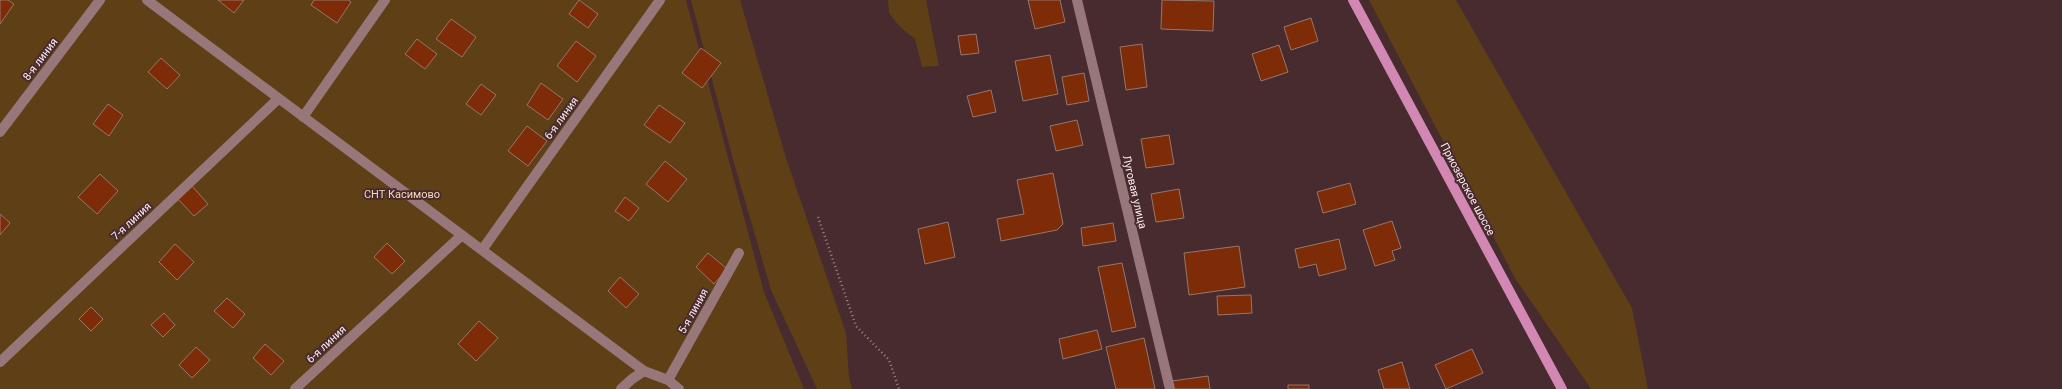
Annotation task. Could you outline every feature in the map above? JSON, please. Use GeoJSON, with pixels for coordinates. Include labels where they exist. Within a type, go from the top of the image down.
{"type":"FeatureCollection","features":[{"type":"Feature","properties":{"kind":"main road","name":"Приозерское шоссе"},"geometry":{"type":"LineString","coordinates":[[1353,0],[1562,389]]}},
{"type":"Feature","properties":{"kind":"street","name":"8-я линия"},"geometry":{"type":"LineString","coordinates":[[0,132],[100,0]]}},
{"type":"Feature","properties":{"kind":"street"},"geometry":{"type":"LineString","coordinates":[[147,0],[644,371],[668,380],[679,389]]}},
{"type":"Feature","properties":{"kind":"street"},"geometry":{"type":"LineString","coordinates":[[303,117],[385,0]]}},
{"type":"Feature","properties":{"kind":"street","name":"6-я линия"},"geometry":{"type":"LineString","coordinates":[[482,250],[660,0]]}},
{"type":"Feature","properties":{"kind":"street","name":"Луговая улица"},"geometry":{"type":"LineString","coordinates":[[1077,0],[1170,389]]}},
{"type":"Feature","properties":{"kind":"street","name":"7-я линия"},"geometry":{"type":"LineString","coordinates":[[0,362],[278,99]]}},
{"type":"Feature","properties":{"kind":"street","name":"6-я линия"},"geometry":{"type":"LineString","coordinates":[[295,389],[462,235]]}},
{"type":"Feature","properties":{"kind":"street","name":"5-я линия"},"geometry":{"type":"LineString","coordinates":[[668,380],[739,253]]}},
{"type":"Feature","properties":{"kind":"street"},"geometry":{"type":"LineString","coordinates":[[621,389],[644,371]]}},
{"type":"Feature","properties":{"kind":"path"},"geometry":{"type":"LineString","coordinates":[[818,217],[856,326],[889,360],[899,389]]}},
{"type":"Feature","properties":{"kind":"green space","name":"СНТ Касимово"},"geometry":{"type":"Polygon","coordinates":[[[0,0],[686,0],[764,292],[804,389],[0,389],[0,0]]]}},
{"type":"Feature","properties":{"kind":"green space"},"geometry":{"type":"Polygon","coordinates":[[[691,0],[740,0],[786,158],[846,333],[849,377],[852,389],[817,389],[771,290],[734,163],[691,0]]]}},
{"type":"Feature","properties":{"kind":"green space"},"geometry":{"type":"Polygon","coordinates":[[[888,0],[926,0],[939,66],[922,67],[915,39],[900,27],[889,13],[888,0]]]}},
{"type":"Feature","properties":{"kind":"green space"},"geometry":{"type":"Polygon","coordinates":[[[1369,0],[1456,0],[1632,308],[1648,389],[1591,389],[1515,278],[1369,0]]]}},
{"type":"Feature","properties":{"kind":"building"},"geometry":{"type":"Polygon","coordinates":[[[0,0],[8,0],[14,4],[0,24],[0,0]]]}},
{"type":"Feature","properties":{"kind":"building"},"geometry":{"type":"Polygon","coordinates":[[[218,0],[244,0],[234,13],[218,0]]]}},
{"type":"Feature","properties":{"kind":"building"},"geometry":{"type":"Polygon","coordinates":[[[314,0],[348,0],[351,2],[337,23],[311,5],[314,0]]]}},
{"type":"Feature","properties":{"kind":"building"},"geometry":{"type":"Polygon","coordinates":[[[579,0],[598,14],[588,28],[569,14],[579,0]]]}},
{"type":"Feature","properties":{"kind":"building"},"geometry":{"type":"Polygon","coordinates":[[[1028,0],[1060,0],[1065,22],[1035,29],[1028,0]]]}},
{"type":"Feature","properties":{"kind":"building"},"geometry":{"type":"Polygon","coordinates":[[[1162,0],[1214,1],[1213,31],[1161,29],[1162,0]]]}},
{"type":"Feature","properties":{"kind":"building"},"geometry":{"type":"Polygon","coordinates":[[[1311,18],[1318,41],[1291,50],[1284,27],[1311,18]]]}},
{"type":"Feature","properties":{"kind":"building"},"geometry":{"type":"Polygon","coordinates":[[[451,19],[476,37],[462,57],[436,39],[451,19]]]}},
{"type":"Feature","properties":{"kind":"building"},"geometry":{"type":"Polygon","coordinates":[[[976,34],[979,53],[961,55],[958,36],[976,34]]]}},
{"type":"Feature","properties":{"kind":"building"},"geometry":{"type":"Polygon","coordinates":[[[417,39],[437,54],[425,69],[405,54],[417,39]]]}},
{"type":"Feature","properties":{"kind":"building"},"geometry":{"type":"Polygon","coordinates":[[[576,41],[596,56],[577,82],[557,66],[576,41]]]}},
{"type":"Feature","properties":{"kind":"building"},"geometry":{"type":"Polygon","coordinates":[[[1142,44],[1147,87],[1126,90],[1120,47],[1142,44]]]}},
{"type":"Feature","properties":{"kind":"building"},"geometry":{"type":"Polygon","coordinates":[[[1279,45],[1288,72],[1261,81],[1252,54],[1279,45]]]}},
{"type":"Feature","properties":{"kind":"building"},"geometry":{"type":"Polygon","coordinates":[[[701,48],[721,63],[702,88],[682,73],[701,48]]]}},
{"type":"Feature","properties":{"kind":"building"},"geometry":{"type":"Polygon","coordinates":[[[1050,55],[1058,94],[1023,101],[1015,61],[1050,55]]]}},
{"type":"Feature","properties":{"kind":"building"},"geometry":{"type":"Polygon","coordinates":[[[161,58],[180,75],[167,89],[148,72],[161,58]]]}},
{"type":"Feature","properties":{"kind":"building"},"geometry":{"type":"Polygon","coordinates":[[[1084,73],[1089,101],[1067,105],[1062,77],[1084,73]]]}},
{"type":"Feature","properties":{"kind":"building"},"geometry":{"type":"Polygon","coordinates":[[[541,83],[563,99],[548,120],[527,105],[541,83]]]}},
{"type":"Feature","properties":{"kind":"building"},"geometry":{"type":"Polygon","coordinates":[[[481,84],[496,95],[481,115],[466,104],[481,84]]]}},
{"type":"Feature","properties":{"kind":"building"},"geometry":{"type":"Polygon","coordinates":[[[991,90],[996,112],[973,117],[967,96],[991,90]]]}},
{"type":"Feature","properties":{"kind":"building"},"geometry":{"type":"Polygon","coordinates":[[[108,104],[123,115],[109,136],[93,124],[108,104]]]}},
{"type":"Feature","properties":{"kind":"building"},"geometry":{"type":"Polygon","coordinates":[[[659,105],[685,123],[670,143],[644,125],[659,105]]]}},
{"type":"Feature","properties":{"kind":"building"},"geometry":{"type":"Polygon","coordinates":[[[1077,120],[1083,145],[1056,151],[1050,126],[1077,120]]]}},
{"type":"Feature","properties":{"kind":"building"},"geometry":{"type":"Polygon","coordinates":[[[527,126],[547,141],[528,166],[508,151],[527,126]]]}},
{"type":"Feature","properties":{"kind":"building"},"geometry":{"type":"Polygon","coordinates":[[[1169,135],[1174,164],[1146,168],[1141,139],[1169,135]]]}},
{"type":"Feature","properties":{"kind":"building"},"geometry":{"type":"Polygon","coordinates":[[[665,161],[687,179],[668,202],[646,184],[665,161]]]}},
{"type":"Feature","properties":{"kind":"building"},"geometry":{"type":"Polygon","coordinates":[[[1053,173],[1063,224],[1057,230],[1001,241],[997,219],[1024,214],[1017,180],[1053,173]]]}},
{"type":"Feature","properties":{"kind":"building"},"geometry":{"type":"Polygon","coordinates":[[[100,174],[118,191],[97,214],[78,197],[100,174]]]}},
{"type":"Feature","properties":{"kind":"building"},"geometry":{"type":"Polygon","coordinates":[[[1350,183],[1356,204],[1323,213],[1317,192],[1350,183]]]}},
{"type":"Feature","properties":{"kind":"building"},"geometry":{"type":"Polygon","coordinates":[[[191,185],[208,204],[194,216],[177,198],[191,185]]]}},
{"type":"Feature","properties":{"kind":"building"},"geometry":{"type":"Polygon","coordinates":[[[1179,189],[1184,218],[1156,222],[1151,194],[1179,189]]]}},
{"type":"Feature","properties":{"kind":"building"},"geometry":{"type":"Polygon","coordinates":[[[625,197],[639,208],[629,221],[615,211],[625,197]]]}},
{"type":"Feature","properties":{"kind":"building"},"geometry":{"type":"Polygon","coordinates":[[[0,214],[10,223],[0,235],[0,214]]]}},
{"type":"Feature","properties":{"kind":"building"},"geometry":{"type":"Polygon","coordinates":[[[1392,221],[1401,248],[1392,251],[1395,260],[1375,266],[1363,230],[1392,221]]]}},
{"type":"Feature","properties":{"kind":"building"},"geometry":{"type":"Polygon","coordinates":[[[948,222],[955,257],[925,264],[918,229],[948,222]]]}},
{"type":"Feature","properties":{"kind":"building"},"geometry":{"type":"Polygon","coordinates":[[[1113,223],[1116,241],[1083,246],[1081,228],[1113,223]]]}},
{"type":"Feature","properties":{"kind":"building"},"geometry":{"type":"Polygon","coordinates":[[[1339,239],[1346,269],[1319,276],[1316,264],[1299,268],[1295,249],[1339,239]]]}},
{"type":"Feature","properties":{"kind":"building"},"geometry":{"type":"Polygon","coordinates":[[[387,243],[405,261],[392,274],[374,257],[387,243]]]}},
{"type":"Feature","properties":{"kind":"building"},"geometry":{"type":"Polygon","coordinates":[[[175,244],[194,262],[177,280],[159,262],[175,244]]]}},
{"type":"Feature","properties":{"kind":"building"},"geometry":{"type":"Polygon","coordinates":[[[1239,246],[1245,287],[1189,295],[1184,253],[1239,246]]]}},
{"type":"Feature","properties":{"kind":"building"},"geometry":{"type":"Polygon","coordinates":[[[708,253],[727,269],[714,284],[696,267],[708,253]]]}},
{"type":"Feature","properties":{"kind":"building"},"geometry":{"type":"Polygon","coordinates":[[[1122,263],[1136,327],[1112,332],[1098,267],[1122,263]]]}},
{"type":"Feature","properties":{"kind":"building"},"geometry":{"type":"Polygon","coordinates":[[[620,277],[639,294],[626,308],[608,291],[620,277]]]}},
{"type":"Feature","properties":{"kind":"building"},"geometry":{"type":"Polygon","coordinates":[[[1251,295],[1252,313],[1218,315],[1217,296],[1251,295]]]}},
{"type":"Feature","properties":{"kind":"building"},"geometry":{"type":"Polygon","coordinates":[[[227,298],[245,314],[233,328],[214,311],[227,298]]]}},
{"type":"Feature","properties":{"kind":"building"},"geometry":{"type":"Polygon","coordinates":[[[91,307],[103,319],[91,331],[79,319],[91,307]]]}},
{"type":"Feature","properties":{"kind":"building"},"geometry":{"type":"Polygon","coordinates":[[[164,313],[175,325],[163,337],[151,325],[164,313]]]}},
{"type":"Feature","properties":{"kind":"building"},"geometry":{"type":"Polygon","coordinates":[[[479,321],[498,338],[476,361],[458,344],[479,321]]]}},
{"type":"Feature","properties":{"kind":"building"},"geometry":{"type":"Polygon","coordinates":[[[1097,330],[1102,349],[1063,359],[1059,339],[1097,330]]]}},
{"type":"Feature","properties":{"kind":"building"},"geometry":{"type":"Polygon","coordinates":[[[1144,338],[1155,389],[1116,389],[1106,347],[1144,338]]]}},
{"type":"Feature","properties":{"kind":"building"},"geometry":{"type":"Polygon","coordinates":[[[265,344],[284,361],[271,375],[253,358],[265,344]]]}},
{"type":"Feature","properties":{"kind":"building"},"geometry":{"type":"Polygon","coordinates":[[[196,347],[210,360],[192,378],[179,365],[196,347]]]}},
{"type":"Feature","properties":{"kind":"building"},"geometry":{"type":"Polygon","coordinates":[[[1472,349],[1483,373],[1446,389],[1435,365],[1472,349]]]}},
{"type":"Feature","properties":{"kind":"building"},"geometry":{"type":"Polygon","coordinates":[[[1402,362],[1410,389],[1384,389],[1378,370],[1402,362]]]}},
{"type":"Feature","properties":{"kind":"building"},"geometry":{"type":"Polygon","coordinates":[[[1208,376],[1210,389],[1173,389],[1172,381],[1208,376]]]}},
{"type":"Feature","properties":{"kind":"building"},"geometry":{"type":"Polygon","coordinates":[[[1288,385],[1309,385],[1309,389],[1288,389],[1288,385]]]}}]}
